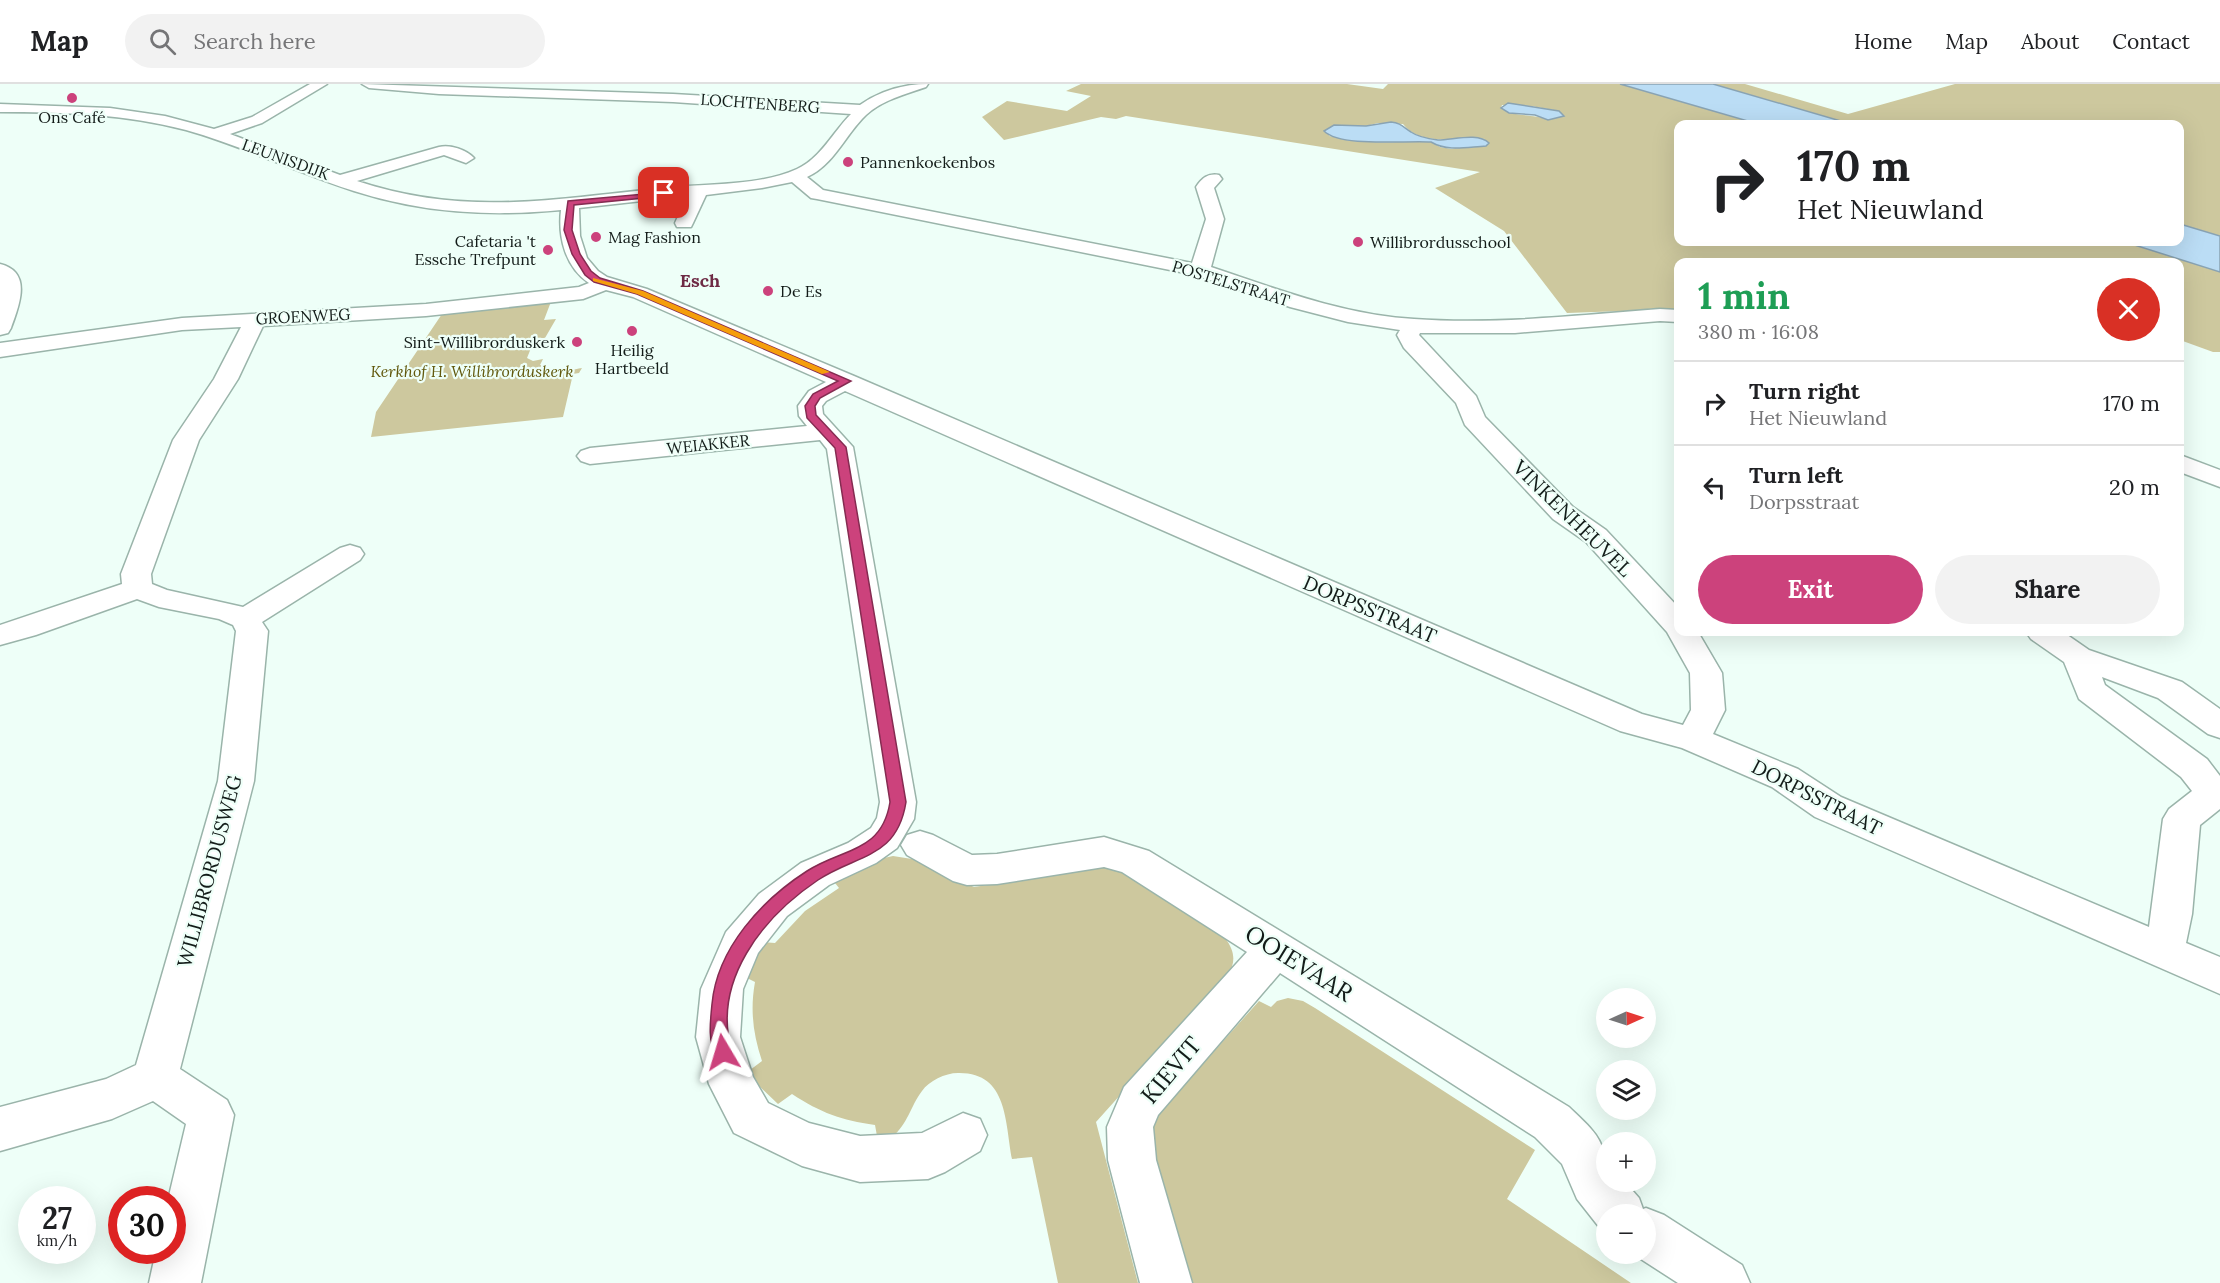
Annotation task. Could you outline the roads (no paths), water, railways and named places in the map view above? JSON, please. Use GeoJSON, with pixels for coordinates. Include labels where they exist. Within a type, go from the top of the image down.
{"type":"FeatureCollection","features":[{"type":"Feature","properties":{"kind":"street"},"geometry":{"type":"LineString","coordinates":[[215,134],[256,120],[322,84],[332,84]]}},
{"type":"Feature","properties":{"kind":"street","name":"LOCHTENBERG"},"geometry":{"type":"LineString","coordinates":[[369,84],[399,88],[674,98],[863,110]]}},
{"type":"Feature","properties":{"kind":"street"},"geometry":{"type":"LineString","coordinates":[[684,223],[699,190],[743,185],[795,175],[822,161],[863,110],[886,97],[921,84]]}},
{"type":"Feature","properties":{"kind":"street","name":"LEUNISDIJK"},"geometry":{"type":"LineString","coordinates":[[0,108],[70,109],[133,116],[215,134],[342,180],[409,201],[444,206],[510,208],[699,190]]}},
{"type":"Feature","properties":{"kind":"street"},"geometry":{"type":"LineString","coordinates":[[22,124],[70,109]]}},
{"type":"Feature","properties":{"kind":"street"},"geometry":{"type":"LineString","coordinates":[[342,180],[445,150],[466,158]]}},
{"type":"Feature","properties":{"kind":"street","name":"POSTELSTRAAT"},"geometry":{"type":"LineString","coordinates":[[795,175],[817,194],[1200,270],[1297,303],[1348,316],[1413,326],[1515,326],[1674,316]]}},
{"type":"Feature","properties":{"kind":"street"},"geometry":{"type":"LineString","coordinates":[[1200,270],[1215,219],[1205,187],[1213,179]]}},
{"type":"Feature","properties":{"kind":"street","name":"DORPSSTRAAT"},"geometry":{"type":"LineString","coordinates":[[571,203],[568,230],[576,254],[588,273],[605,284],[640,292],[1632,723],[1693,739],[1785,778],[1828,807],[2220,976]]}},
{"type":"Feature","properties":{"kind":"street"},"geometry":{"type":"LineString","coordinates":[[0,270],[10,279],[12,295],[0,328]]}},
{"type":"Feature","properties":{"kind":"street","name":"GROENWEG"},"geometry":{"type":"LineString","coordinates":[[0,350],[182,324],[426,310],[583,293],[605,284]]}},
{"type":"Feature","properties":{"kind":"street"},"geometry":{"type":"LineString","coordinates":[[138,589],[136,574],[186,440],[226,379],[256,319]]}},
{"type":"Feature","properties":{"kind":"street","name":"VINKENHEUVEL"},"geometry":{"type":"LineString","coordinates":[[1413,326],[1408,335],[1412,343],[1467,401],[1474,420],[1563,513],[1596,536],[1674,621]]}},
{"type":"Feature","properties":{"kind":"street"},"geometry":{"type":"LineString","coordinates":[[846,381],[817,396],[810,406],[811,416],[840,447],[898,802],[895,819],[884,838],[862,853],[815,874],[774,905],[741,944],[722,989],[718,1037],[732,1083],[751,1118],[802,1144],[860,1159],[928,1156],[963,1136]]}},
{"type":"Feature","properties":{"kind":"street","name":"WEIAKKER"},"geometry":{"type":"LineString","coordinates":[[590,456],[826,432]]}},
{"type":"Feature","properties":{"kind":"street"},"geometry":{"type":"LineString","coordinates":[[2184,465],[2220,479]]}},
{"type":"Feature","properties":{"kind":"street"},"geometry":{"type":"LineString","coordinates":[[0,635],[138,589],[159,598],[227,611],[245,619],[350,554]]}},
{"type":"Feature","properties":{"kind":"street","name":"WILLIBRORDUSWEG"},"geometry":{"type":"LineString","coordinates":[[156,1078],[163,1043],[236,781],[252,631],[245,619]]}},
{"type":"Feature","properties":{"kind":"street"},"geometry":{"type":"LineString","coordinates":[[1685,636],[1706,674],[1708,710],[1693,739]]}},
{"type":"Feature","properties":{"kind":"street"},"geometry":{"type":"LineString","coordinates":[[2048,636],[2078,657],[2170,690],[2220,726]]}},
{"type":"Feature","properties":{"kind":"street"},"geometry":{"type":"LineString","coordinates":[[2078,657],[2091,691],[2194,768],[2217,794],[2182,819],[2172,914],[2163,952]]}},
{"type":"Feature","properties":{"kind":"street","name":"OOIEVAAR"},"geometry":{"type":"LineString","coordinates":[[920,845],[967,870],[997,870],[1104,852],[1135,861],[1552,1122],[1580,1149],[1594,1182],[1612,1204]]}},
{"type":"Feature","properties":{"kind":"street","name":"KIEVIT"},"geometry":{"type":"LineString","coordinates":[[1166,1283],[1132,1160],[1130,1127],[1140,1102],[1276,949]]}},
{"type":"Feature","properties":{"kind":"street"},"geometry":{"type":"LineString","coordinates":[[0,1129],[112,1098],[156,1078],[212,1115],[175,1283]]}},
{"type":"Feature","properties":{"kind":"street"},"geometry":{"type":"LineString","coordinates":[[1656,1239],[1724,1283]]}},
{"type":"Feature","properties":{"kind":"water"},"geometry":{"type":"Polygon","coordinates":[[[1620,84],[1713,84],[1837,120],[1744,120],[1620,84]]]}},
{"type":"Feature","properties":{"kind":"water"},"geometry":{"type":"Polygon","coordinates":[[[1508,103],[1559,111],[1564,116],[1548,120],[1535,115],[1509,113],[1501,108],[1508,103]]]}},
{"type":"Feature","properties":{"kind":"water"},"geometry":{"type":"Polygon","coordinates":[[[1391,122],[1428,138],[1438,140],[1472,137],[1489,143],[1486,146],[1458,148],[1444,147],[1431,142],[1345,140],[1324,131],[1334,125],[1366,126],[1391,122]]]}},
{"type":"Feature","properties":{"kind":"water"},"geometry":{"type":"Polygon","coordinates":[[[2184,225],[2220,236],[2220,272],[2184,261],[2184,258],[2176,258],[2138,246],[2184,246],[2184,225]]]}},
{"type":"Feature","properties":{"kind":"place","name":"Ons Café"},"geometry":{"type":"Point","coordinates":[72,98]}},
{"type":"Feature","properties":{"kind":"place","name":"Pannenkoekenbos"},"geometry":{"type":"Point","coordinates":[848,162]}},
{"type":"Feature","properties":{"kind":"place","name":"Mag Fashion"},"geometry":{"type":"Point","coordinates":[596,237]}},
{"type":"Feature","properties":{"kind":"place","name":"Willibrordusschool"},"geometry":{"type":"Point","coordinates":[1358,242]}},
{"type":"Feature","properties":{"kind":"place","name":"Cafetaria 't Essche Trefpunt"},"geometry":{"type":"Point","coordinates":[548,250]}},
{"type":"Feature","properties":{"kind":"place","name":"De Es"},"geometry":{"type":"Point","coordinates":[768,291]}},
{"type":"Feature","properties":{"kind":"place","name":"Heilig Hartbeeld"},"geometry":{"type":"Point","coordinates":[632,331]}},
{"type":"Feature","properties":{"kind":"place","name":"Sint-Willibrorduskerk"},"geometry":{"type":"Point","coordinates":[577,342]}},
{"type":"Feature","properties":{"kind":"district","name":"Esch"},"geometry":{"type":"Point","coordinates":[700,280]}},
{"type":"Feature","properties":{"kind":"park label","name":"Kerkhof H. Willibrorduskerk"},"geometry":{"type":"Point","coordinates":[472,371]}}]}
